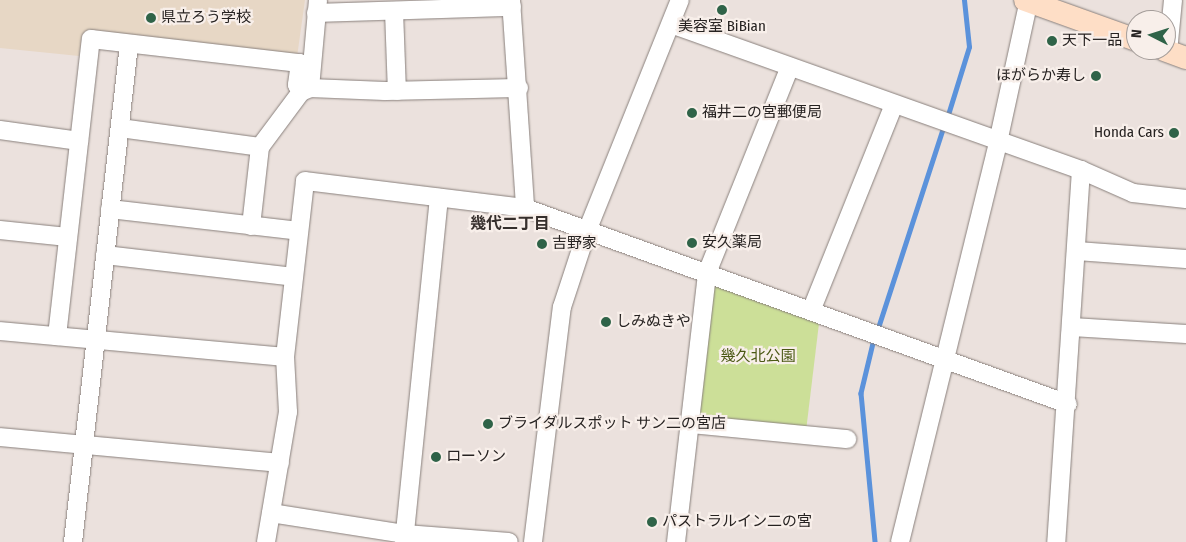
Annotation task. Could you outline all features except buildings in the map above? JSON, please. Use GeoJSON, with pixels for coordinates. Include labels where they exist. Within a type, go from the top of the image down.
{"type":"FeatureCollection","features":[{"type":"Feature","properties":{"kind":"main road"},"geometry":{"type":"LineString","coordinates":[[1028,0],[1126,36]]}},
{"type":"Feature","properties":{"kind":"street"},"geometry":{"type":"LineString","coordinates":[[533,542],[562,306],[588,232],[680,0]]}},
{"type":"Feature","properties":{"kind":"street"},"geometry":{"type":"LineString","coordinates":[[900,542],[998,142],[1028,0]]}},
{"type":"Feature","properties":{"kind":"street"},"geometry":{"type":"LineString","coordinates":[[251,226],[260,147],[306,90],[317,7],[394,11],[511,4],[519,88],[525,208]]}},
{"type":"Feature","properties":{"kind":"street"},"geometry":{"type":"LineString","coordinates":[[394,11],[397,91]]}},
{"type":"Feature","properties":{"kind":"street"},"geometry":{"type":"LineString","coordinates":[[671,24],[1081,170],[1133,193],[1186,199]]}},
{"type":"Feature","properties":{"kind":"street"},"geometry":{"type":"LineString","coordinates":[[57,336],[91,39],[300,63],[297,85],[306,90],[397,91],[519,88]]}},
{"type":"Feature","properties":{"kind":"street"},"geometry":{"type":"LineString","coordinates":[[72,542],[130,44]]}},
{"type":"Feature","properties":{"kind":"street"},"geometry":{"type":"LineString","coordinates":[[676,542],[707,273],[790,67]]}},
{"type":"Feature","properties":{"kind":"street"},"geometry":{"type":"LineString","coordinates":[[811,311],[894,104]]}},
{"type":"Feature","properties":{"kind":"street"},"geometry":{"type":"LineString","coordinates":[[120,128],[260,147]]}},
{"type":"Feature","properties":{"kind":"street"},"geometry":{"type":"LineString","coordinates":[[0,130],[79,141]]}},
{"type":"Feature","properties":{"kind":"street"},"geometry":{"type":"LineString","coordinates":[[1056,542],[1068,404],[1081,170]]}},
{"type":"Feature","properties":{"kind":"street"},"geometry":{"type":"LineString","coordinates":[[266,542],[288,412],[285,357],[305,181],[525,208],[1068,404]]}},
{"type":"Feature","properties":{"kind":"street"},"geometry":{"type":"LineString","coordinates":[[405,538],[439,198]]}},
{"type":"Feature","properties":{"kind":"street"},"geometry":{"type":"LineString","coordinates":[[110,209],[299,231]]}},
{"type":"Feature","properties":{"kind":"street"},"geometry":{"type":"LineString","coordinates":[[0,230],[68,237]]}},
{"type":"Feature","properties":{"kind":"street"},"geometry":{"type":"LineString","coordinates":[[1076,251],[1186,259]]}},
{"type":"Feature","properties":{"kind":"street"},"geometry":{"type":"LineString","coordinates":[[104,255],[294,277]]}},
{"type":"Feature","properties":{"kind":"street"},"geometry":{"type":"LineString","coordinates":[[1072,327],[1186,334]]}},
{"type":"Feature","properties":{"kind":"street"},"geometry":{"type":"LineString","coordinates":[[0,331],[95,338],[285,357]]}},
{"type":"Feature","properties":{"kind":"street"},"geometry":{"type":"LineString","coordinates":[[690,424],[847,439]]}},
{"type":"Feature","properties":{"kind":"street"},"geometry":{"type":"LineString","coordinates":[[0,437],[280,463]]}},
{"type":"Feature","properties":{"kind":"street"},"geometry":{"type":"LineString","coordinates":[[271,514],[405,538],[509,542]]}},
{"type":"Feature","properties":{"kind":"shaded area","name":"県立ろう学校"},"geometry":{"type":"Polygon","coordinates":[[[0,0],[305,0],[297,57],[82,36],[79,56],[0,48],[0,0]]]}},
{"type":"Feature","properties":{"kind":"green space","name":"幾久北公園"},"geometry":{"type":"Polygon","coordinates":[[[709,276],[820,315],[806,431],[693,421],[709,276]]]}},
{"type":"Feature","properties":{"kind":"waterway"},"geometry":{"type":"LineString","coordinates":[[947,118],[969,47],[964,0]]}},
{"type":"Feature","properties":{"kind":"waterway"},"geometry":{"type":"LineString","coordinates":[[877,331],[944,125]]}},
{"type":"Feature","properties":{"kind":"waterway"},"geometry":{"type":"LineString","coordinates":[[874,339],[861,393],[875,542]]}},
{"type":"Feature","properties":{"kind":"place","name":"美容室 BiBian"},"geometry":{"type":"Point","coordinates":[722,10]}},
{"type":"Feature","properties":{"kind":"place","name":"県立ろう学校"},"geometry":{"type":"Point","coordinates":[151,18]}},
{"type":"Feature","properties":{"kind":"place","name":"天下一品"},"geometry":{"type":"Point","coordinates":[1052,41]}},
{"type":"Feature","properties":{"kind":"place","name":"ほがらか寿し"},"geometry":{"type":"Point","coordinates":[1096,76]}},
{"type":"Feature","properties":{"kind":"place","name":"福井二の宮郵便局"},"geometry":{"type":"Point","coordinates":[692,113]}},
{"type":"Feature","properties":{"kind":"place","name":"Honda Cars"},"geometry":{"type":"Point","coordinates":[1174,133]}},
{"type":"Feature","properties":{"kind":"place","name":"安久薬局"},"geometry":{"type":"Point","coordinates":[692,243]}},
{"type":"Feature","properties":{"kind":"place","name":"吉野家"},"geometry":{"type":"Point","coordinates":[542,244]}},
{"type":"Feature","properties":{"kind":"place","name":"しみぬきや"},"geometry":{"type":"Point","coordinates":[606,322]}},
{"type":"Feature","properties":{"kind":"place","name":"ブライダルスポット サン二の宮店"},"geometry":{"type":"Point","coordinates":[488,424]}},
{"type":"Feature","properties":{"kind":"place","name":"ローソン"},"geometry":{"type":"Point","coordinates":[436,457]}},
{"type":"Feature","properties":{"kind":"place","name":"パストラルイン二の宮"},"geometry":{"type":"Point","coordinates":[652,522]}},
{"type":"Feature","properties":{"kind":"district","name":"幾代二丁目"},"geometry":{"type":"Point","coordinates":[510,224]}}]}
